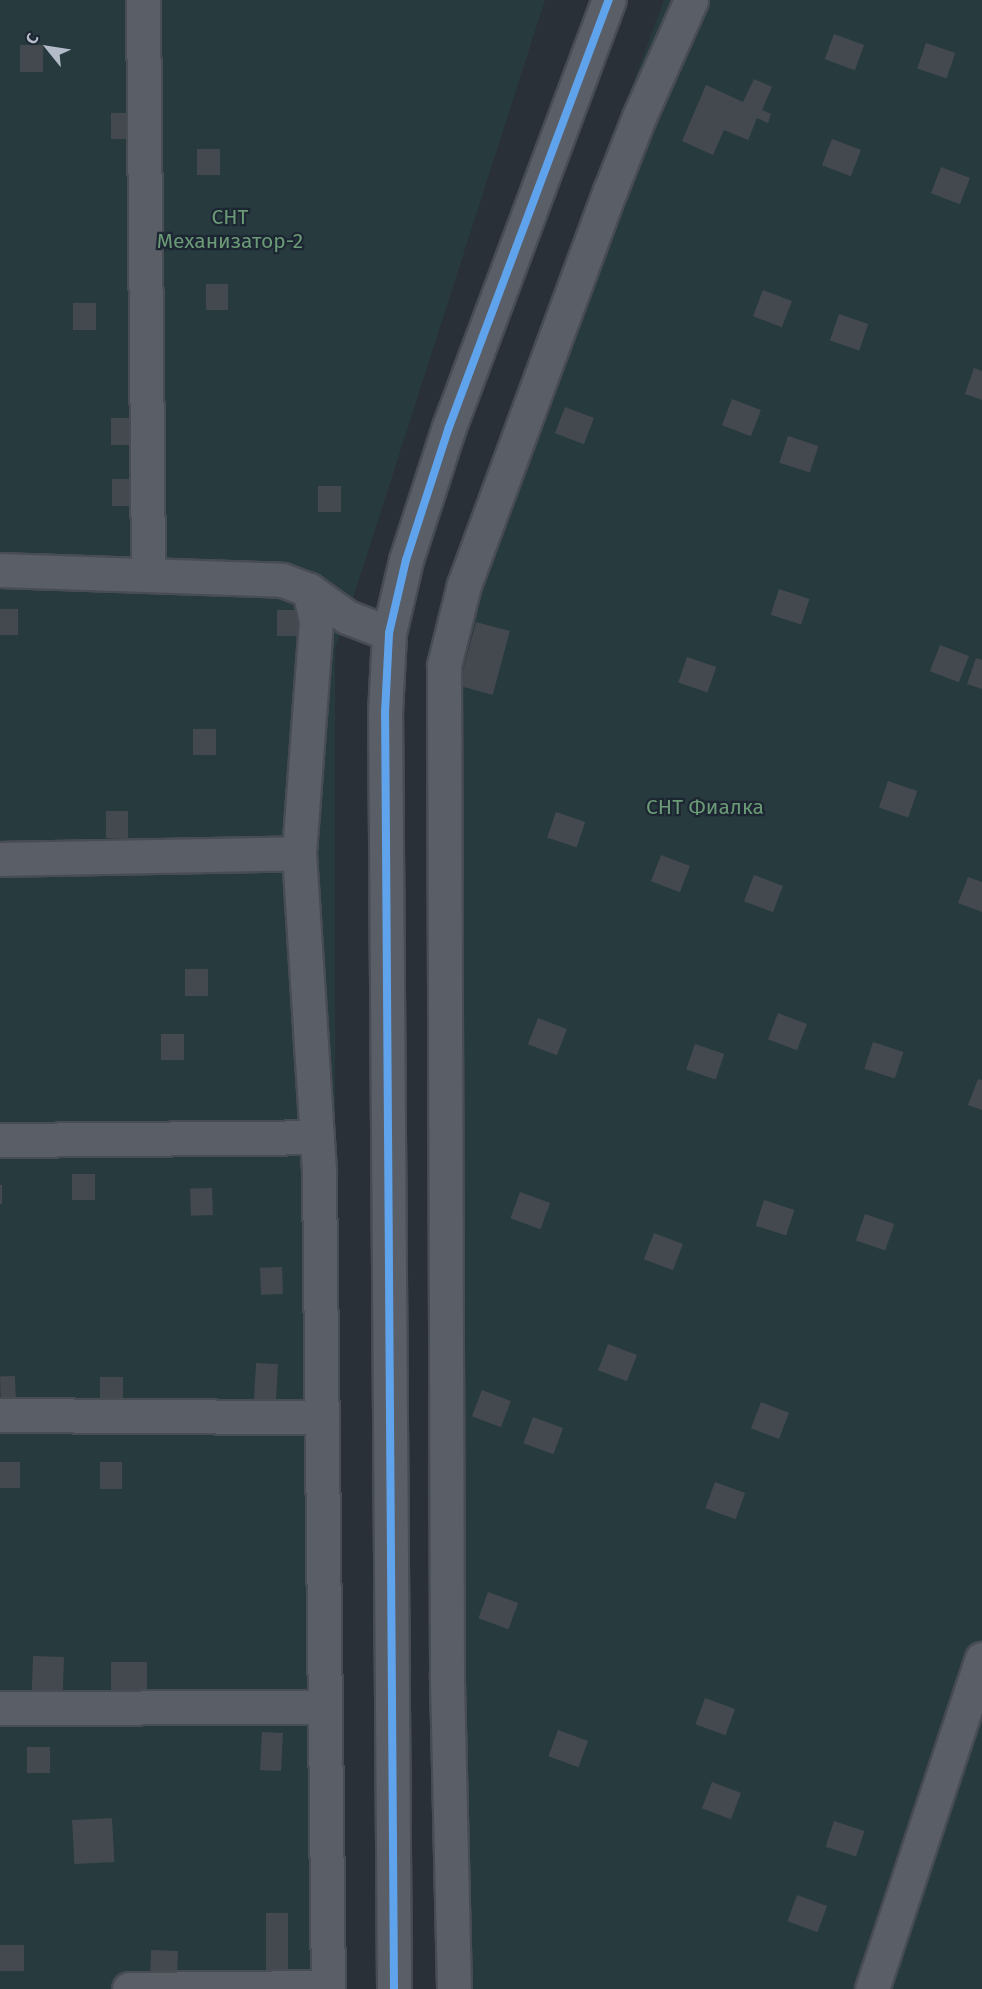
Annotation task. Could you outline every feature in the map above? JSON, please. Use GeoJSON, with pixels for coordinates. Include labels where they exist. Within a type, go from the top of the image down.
{"type":"FeatureCollection","features":[{"type":"Feature","properties":{"kind":"street"},"geometry":{"type":"LineString","coordinates":[[143,0],[148,575]]}},
{"type":"Feature","properties":{"kind":"street"},"geometry":{"type":"LineString","coordinates":[[394,1989],[385,737],[389,633],[406,560],[449,427],[609,0]]}},
{"type":"Feature","properties":{"kind":"street"},"geometry":{"type":"LineString","coordinates":[[454,1989],[447,1673],[444,665],[464,585],[610,191],[691,0]]}},
{"type":"Feature","properties":{"kind":"street"},"geometry":{"type":"LineString","coordinates":[[0,570],[282,580],[309,590],[347,617],[389,633]]}},
{"type":"Feature","properties":{"kind":"street"},"geometry":{"type":"LineString","coordinates":[[129,1989],[328,1988],[317,1137],[299,853],[316,621],[309,590]]}},
{"type":"Feature","properties":{"kind":"street"},"geometry":{"type":"LineString","coordinates":[[0,859],[299,853]]}},
{"type":"Feature","properties":{"kind":"street"},"geometry":{"type":"LineString","coordinates":[[0,1140],[317,1137]]}},
{"type":"Feature","properties":{"kind":"street"},"geometry":{"type":"LineString","coordinates":[[0,1415],[322,1417]]}},
{"type":"Feature","properties":{"kind":"street"},"geometry":{"type":"LineString","coordinates":[[872,1989],[982,1659]]}},
{"type":"Feature","properties":{"kind":"street"},"geometry":{"type":"LineString","coordinates":[[0,1708],[325,1707]]}},
{"type":"Feature","properties":{"kind":"green space","name":"СНТ Механизатор-2"},"geometry":{"type":"Polygon","coordinates":[[[0,0],[545,0],[347,617],[335,648],[335,1989],[0,1989],[0,0]]]}},
{"type":"Feature","properties":{"kind":"green space","name":"СНТ Фиалка"},"geometry":{"type":"Polygon","coordinates":[[[664,0],[982,0],[982,1989],[445,1989],[426,776],[427,689],[432,643],[444,596],[664,0]]]}},
{"type":"Feature","properties":{"kind":"building"},"geometry":{"type":"Polygon","coordinates":[[[834,34],[864,45],[855,70],[825,59],[834,34]]]}},
{"type":"Feature","properties":{"kind":"building"},"geometry":{"type":"Polygon","coordinates":[[[926,43],[955,53],[947,79],[917,69],[926,43]]]}},
{"type":"Feature","properties":{"kind":"building"},"geometry":{"type":"Polygon","coordinates":[[[20,45],[43,45],[43,72],[20,72],[20,45]]]}},
{"type":"Feature","properties":{"kind":"building"},"geometry":{"type":"Polygon","coordinates":[[[754,79],[772,87],[762,110],[771,114],[768,123],[757,118],[748,140],[724,130],[713,155],[682,141],[706,85],[743,102],[754,79]]]}},
{"type":"Feature","properties":{"kind":"building"},"geometry":{"type":"Polygon","coordinates":[[[111,113],[134,113],[134,139],[111,139],[111,113]]]}},
{"type":"Feature","properties":{"kind":"building"},"geometry":{"type":"Polygon","coordinates":[[[832,139],[861,150],[851,176],[822,165],[832,139]]]}},
{"type":"Feature","properties":{"kind":"building"},"geometry":{"type":"Polygon","coordinates":[[[197,149],[220,149],[220,175],[197,175],[197,149]]]}},
{"type":"Feature","properties":{"kind":"building"},"geometry":{"type":"Polygon","coordinates":[[[941,167],[970,178],[960,204],[931,193],[941,167]]]}},
{"type":"Feature","properties":{"kind":"building"},"geometry":{"type":"Polygon","coordinates":[[[206,284],[228,284],[228,310],[206,310],[206,284]]]}},
{"type":"Feature","properties":{"kind":"building"},"geometry":{"type":"Polygon","coordinates":[[[763,290],[792,301],[782,327],[753,316],[763,290]]]}},
{"type":"Feature","properties":{"kind":"building"},"geometry":{"type":"Polygon","coordinates":[[[73,303],[96,303],[96,330],[73,330],[73,303]]]}},
{"type":"Feature","properties":{"kind":"building"},"geometry":{"type":"Polygon","coordinates":[[[839,314],[868,324],[859,351],[830,340],[839,314]]]}},
{"type":"Feature","properties":{"kind":"building"},"geometry":{"type":"Polygon","coordinates":[[[974,368],[982,371],[982,400],[965,394],[974,368]]]}},
{"type":"Feature","properties":{"kind":"building"},"geometry":{"type":"Polygon","coordinates":[[[732,399],[761,410],[751,436],[722,425],[732,399]]]}},
{"type":"Feature","properties":{"kind":"building"},"geometry":{"type":"Polygon","coordinates":[[[565,407],[594,418],[584,444],[555,433],[565,407]]]}},
{"type":"Feature","properties":{"kind":"building"},"geometry":{"type":"Polygon","coordinates":[[[111,418],[134,418],[134,445],[111,445],[111,418]]]}},
{"type":"Feature","properties":{"kind":"building"},"geometry":{"type":"Polygon","coordinates":[[[788,436],[818,446],[810,473],[779,463],[788,436]]]}},
{"type":"Feature","properties":{"kind":"building"},"geometry":{"type":"Polygon","coordinates":[[[112,479],[135,479],[135,506],[112,506],[112,479]]]}},
{"type":"Feature","properties":{"kind":"building"},"geometry":{"type":"Polygon","coordinates":[[[318,486],[341,486],[341,512],[318,512],[318,486]]]}},
{"type":"Feature","properties":{"kind":"building"},"geometry":{"type":"Polygon","coordinates":[[[779,589],[809,599],[801,625],[771,615],[779,589]]]}},
{"type":"Feature","properties":{"kind":"building"},"geometry":{"type":"Polygon","coordinates":[[[0,609],[18,609],[18,635],[0,635],[0,609]]]}},
{"type":"Feature","properties":{"kind":"building"},"geometry":{"type":"Polygon","coordinates":[[[277,610],[300,610],[300,636],[277,636],[277,610]]]}},
{"type":"Feature","properties":{"kind":"building"},"geometry":{"type":"Polygon","coordinates":[[[476,622],[510,631],[493,695],[459,686],[476,622]]]}},
{"type":"Feature","properties":{"kind":"building"},"geometry":{"type":"Polygon","coordinates":[[[940,645],[969,656],[959,682],[930,671],[940,645]]]}},
{"type":"Feature","properties":{"kind":"building"},"geometry":{"type":"Polygon","coordinates":[[[687,657],[716,667],[708,693],[678,683],[687,657]]]}},
{"type":"Feature","properties":{"kind":"building"},"geometry":{"type":"Polygon","coordinates":[[[976,658],[982,660],[982,689],[967,684],[976,658]]]}},
{"type":"Feature","properties":{"kind":"building"},"geometry":{"type":"Polygon","coordinates":[[[193,729],[216,729],[216,755],[193,755],[193,729]]]}},
{"type":"Feature","properties":{"kind":"building"},"geometry":{"type":"Polygon","coordinates":[[[888,781],[917,791],[908,818],[879,807],[888,781]]]}},
{"type":"Feature","properties":{"kind":"building"},"geometry":{"type":"Polygon","coordinates":[[[106,811],[128,811],[128,838],[106,838],[106,811]]]}},
{"type":"Feature","properties":{"kind":"building"},"geometry":{"type":"Polygon","coordinates":[[[556,812],[585,822],[577,848],[547,838],[556,812]]]}},
{"type":"Feature","properties":{"kind":"building"},"geometry":{"type":"Polygon","coordinates":[[[661,855],[690,866],[680,892],[651,881],[661,855]]]}},
{"type":"Feature","properties":{"kind":"building"},"geometry":{"type":"Polygon","coordinates":[[[754,875],[783,886],[773,912],[744,901],[754,875]]]}},
{"type":"Feature","properties":{"kind":"building"},"geometry":{"type":"Polygon","coordinates":[[[968,877],[982,882],[982,912],[958,903],[968,877]]]}},
{"type":"Feature","properties":{"kind":"building"},"geometry":{"type":"Polygon","coordinates":[[[185,969],[208,969],[208,996],[185,996],[185,969]]]}},
{"type":"Feature","properties":{"kind":"building"},"geometry":{"type":"Polygon","coordinates":[[[778,1013],[807,1024],[797,1050],[768,1039],[778,1013]]]}},
{"type":"Feature","properties":{"kind":"building"},"geometry":{"type":"Polygon","coordinates":[[[538,1018],[567,1029],[557,1055],[528,1044],[538,1018]]]}},
{"type":"Feature","properties":{"kind":"building"},"geometry":{"type":"Polygon","coordinates":[[[161,1034],[184,1034],[184,1060],[161,1060],[161,1034]]]}},
{"type":"Feature","properties":{"kind":"building"},"geometry":{"type":"Polygon","coordinates":[[[873,1042],[903,1052],[895,1079],[864,1069],[873,1042]]]}},
{"type":"Feature","properties":{"kind":"building"},"geometry":{"type":"Polygon","coordinates":[[[695,1044],[724,1054],[716,1080],[686,1070],[695,1044]]]}},
{"type":"Feature","properties":{"kind":"building"},"geometry":{"type":"Polygon","coordinates":[[[978,1079],[982,1080],[982,1110],[968,1105],[978,1079]]]}},
{"type":"Feature","properties":{"kind":"building"},"geometry":{"type":"Polygon","coordinates":[[[72,1174],[95,1174],[95,1200],[72,1200],[72,1174]]]}},
{"type":"Feature","properties":{"kind":"building"},"geometry":{"type":"Polygon","coordinates":[[[0,1185],[2,1185],[2,1204],[0,1204],[0,1185]]]}},
{"type":"Feature","properties":{"kind":"building"},"geometry":{"type":"Polygon","coordinates":[[[212,1188],[213,1215],[191,1216],[190,1189],[212,1188]]]}},
{"type":"Feature","properties":{"kind":"building"},"geometry":{"type":"Polygon","coordinates":[[[520,1192],[550,1203],[540,1229],[510,1218],[520,1192]]]}},
{"type":"Feature","properties":{"kind":"building"},"geometry":{"type":"Polygon","coordinates":[[[764,1200],[794,1210],[786,1236],[756,1226],[764,1200]]]}},
{"type":"Feature","properties":{"kind":"building"},"geometry":{"type":"Polygon","coordinates":[[[865,1214],[894,1224],[885,1251],[856,1240],[865,1214]]]}},
{"type":"Feature","properties":{"kind":"building"},"geometry":{"type":"Polygon","coordinates":[[[654,1233],[683,1244],[673,1270],[644,1259],[654,1233]]]}},
{"type":"Feature","properties":{"kind":"building"},"geometry":{"type":"Polygon","coordinates":[[[282,1267],[283,1294],[261,1295],[260,1268],[282,1267]]]}},
{"type":"Feature","properties":{"kind":"building"},"geometry":{"type":"Polygon","coordinates":[[[608,1344],[637,1355],[627,1381],[598,1370],[608,1344]]]}},
{"type":"Feature","properties":{"kind":"building"},"geometry":{"type":"Polygon","coordinates":[[[256,1363],[278,1364],[276,1405],[254,1404],[256,1363]]]}},
{"type":"Feature","properties":{"kind":"building"},"geometry":{"type":"Polygon","coordinates":[[[15,1376],[16,1403],[1,1404],[0,1377],[15,1376]]]}},
{"type":"Feature","properties":{"kind":"building"},"geometry":{"type":"Polygon","coordinates":[[[100,1377],[123,1377],[123,1403],[100,1403],[100,1377]]]}},
{"type":"Feature","properties":{"kind":"building"},"geometry":{"type":"Polygon","coordinates":[[[482,1390],[511,1401],[501,1427],[472,1416],[482,1390]]]}},
{"type":"Feature","properties":{"kind":"building"},"geometry":{"type":"Polygon","coordinates":[[[761,1402],[789,1413],[779,1439],[751,1428],[761,1402]]]}},
{"type":"Feature","properties":{"kind":"building"},"geometry":{"type":"Polygon","coordinates":[[[533,1417],[563,1428],[553,1454],[523,1443],[533,1417]]]}},
{"type":"Feature","properties":{"kind":"building"},"geometry":{"type":"Polygon","coordinates":[[[0,1462],[20,1462],[20,1488],[0,1488],[0,1462]]]}},
{"type":"Feature","properties":{"kind":"building"},"geometry":{"type":"Polygon","coordinates":[[[100,1462],[122,1462],[122,1489],[100,1489],[100,1462]]]}},
{"type":"Feature","properties":{"kind":"building"},"geometry":{"type":"Polygon","coordinates":[[[715,1482],[745,1493],[735,1519],[705,1508],[715,1482]]]}},
{"type":"Feature","properties":{"kind":"building"},"geometry":{"type":"Polygon","coordinates":[[[488,1592],[518,1603],[508,1629],[478,1618],[488,1592]]]}},
{"type":"Feature","properties":{"kind":"building"},"geometry":{"type":"Polygon","coordinates":[[[33,1656],[64,1657],[63,1691],[32,1690],[33,1656]]]}},
{"type":"Feature","properties":{"kind":"building"},"geometry":{"type":"Polygon","coordinates":[[[111,1662],[147,1662],[147,1698],[111,1698],[111,1662]]]}},
{"type":"Feature","properties":{"kind":"building"},"geometry":{"type":"Polygon","coordinates":[[[705,1698],[735,1709],[725,1735],[695,1724],[705,1698]]]}},
{"type":"Feature","properties":{"kind":"building"},"geometry":{"type":"Polygon","coordinates":[[[558,1730],[588,1741],[578,1767],[548,1756],[558,1730]]]}},
{"type":"Feature","properties":{"kind":"building"},"geometry":{"type":"Polygon","coordinates":[[[262,1732],[283,1733],[281,1771],[260,1770],[262,1732]]]}},
{"type":"Feature","properties":{"kind":"building"},"geometry":{"type":"Polygon","coordinates":[[[27,1747],[50,1747],[50,1773],[27,1773],[27,1747]]]}},
{"type":"Feature","properties":{"kind":"building"},"geometry":{"type":"Polygon","coordinates":[[[712,1782],[741,1793],[731,1819],[702,1808],[712,1782]]]}},
{"type":"Feature","properties":{"kind":"building"},"geometry":{"type":"Polygon","coordinates":[[[112,1818],[114,1862],[74,1864],[72,1820],[112,1818]]]}},
{"type":"Feature","properties":{"kind":"building"},"geometry":{"type":"Polygon","coordinates":[[[834,1821],[864,1831],[856,1857],[826,1847],[834,1821]]]}},
{"type":"Feature","properties":{"kind":"building"},"geometry":{"type":"Polygon","coordinates":[[[797,1895],[827,1906],[817,1932],[787,1921],[797,1895]]]}},
{"type":"Feature","properties":{"kind":"building"},"geometry":{"type":"Polygon","coordinates":[[[266,1913],[288,1913],[288,1976],[266,1976],[266,1913]]]}},
{"type":"Feature","properties":{"kind":"building"},"geometry":{"type":"Polygon","coordinates":[[[0,1945],[24,1945],[24,1971],[0,1971],[0,1945]]]}},
{"type":"Feature","properties":{"kind":"building"},"geometry":{"type":"Polygon","coordinates":[[[151,1950],[178,1951],[177,1978],[150,1977],[151,1950]]]}},
{"type":"Feature","properties":{"kind":"cycle path"},"geometry":{"type":"LineString","coordinates":[[394,1989],[385,713],[389,633],[406,560],[449,427],[609,0]]}}]}
